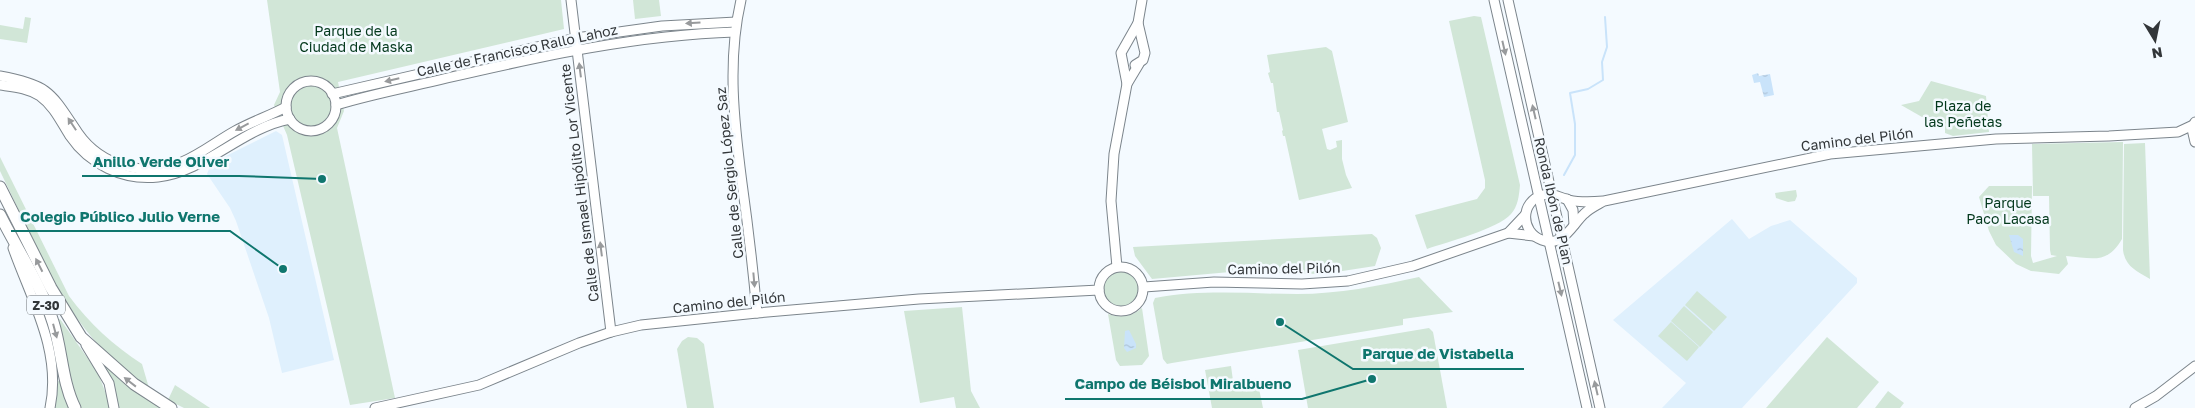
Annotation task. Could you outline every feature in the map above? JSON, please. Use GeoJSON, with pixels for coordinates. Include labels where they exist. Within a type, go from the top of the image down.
{"type":"FeatureCollection","features":[{"type":"Feature","properties":{"kind":"highway","name":"Z-30"},"geometry":{"type":"LineString","coordinates":[[0,187],[51,288],[81,337],[134,384],[171,408]]}},
{"type":"Feature","properties":{"kind":"highway","name":"Z-30"},"geometry":{"type":"LineString","coordinates":[[2,220],[50,315],[69,393],[75,408]]}},
{"type":"Feature","properties":{"kind":"street","name":"Calle de Ismael Hipólito Lor Vicente"},"geometry":{"type":"LineString","coordinates":[[571,0],[611,332]]}},
{"type":"Feature","properties":{"kind":"street","name":"Calle de Sergio López Saz"},"geometry":{"type":"LineString","coordinates":[[741,0],[732,59],[735,124],[756,313]]}},
{"type":"Feature","properties":{"kind":"street"},"geometry":{"type":"LineString","coordinates":[[1117,266],[1112,225],[1112,176],[1118,126],[1128,84],[1144,56],[1138,23],[1142,0]]}},
{"type":"Feature","properties":{"kind":"street","name":"Ronda Ibón de Plan"},"geometry":{"type":"LineString","coordinates":[[1494,0],[1587,408]]}},
{"type":"Feature","properties":{"kind":"street","name":"Ronda Ibón de Plan"},"geometry":{"type":"LineString","coordinates":[[1508,0],[1600,408]]}},
{"type":"Feature","properties":{"kind":"street"},"geometry":{"type":"LineString","coordinates":[[1128,84],[1121,53],[1138,23]]}},
{"type":"Feature","properties":{"kind":"street","name":"Calle de Francisco Rallo Lahoz"},"geometry":{"type":"LineString","coordinates":[[332,94],[576,38],[662,26],[736,27]]}},
{"type":"Feature","properties":{"kind":"street","name":"Calle de Francisco Rallo Lahoz"},"geometry":{"type":"LineString","coordinates":[[336,105],[514,62],[577,49],[736,27]]}},
{"type":"Feature","properties":{"kind":"street"},"geometry":{"type":"LineString","coordinates":[[1123,47],[1128,43],[1134,42],[1142,47]]}},
{"type":"Feature","properties":{"kind":"street"},"geometry":{"type":"LineString","coordinates":[[1123,61],[1132,66],[1139,64]]}},
{"type":"Feature","properties":{"kind":"street"},"geometry":{"type":"LineString","coordinates":[[0,76],[29,82],[46,90],[58,101],[79,134],[93,150],[111,161],[138,169],[162,168],[181,162],[248,124],[286,107]]}},
{"type":"Feature","properties":{"kind":"street"},"geometry":{"type":"LineString","coordinates":[[305,82],[322,84],[332,94],[336,105],[331,121],[327,126],[315,131],[302,129],[290,119],[286,107],[289,95],[305,82]]}},
{"type":"Feature","properties":{"kind":"street"},"geometry":{"type":"LineString","coordinates":[[0,84],[24,89],[41,97],[50,105],[75,144],[85,154],[110,170],[133,177],[158,178],[182,172],[256,131],[290,119]]}},
{"type":"Feature","properties":{"kind":"street"},"geometry":{"type":"LineString","coordinates":[[2194,123],[2194,140]]}},
{"type":"Feature","properties":{"kind":"street","name":"Camino del Pilón"},"geometry":{"type":"LineString","coordinates":[[1552,194],[1567,200],[1604,201],[1830,154],[1996,139],[2178,132],[2194,123]]}},
{"type":"Feature","properties":{"kind":"street","name":"Camino del Pilón"},"geometry":{"type":"LineString","coordinates":[[2178,132],[2194,140]]}},
{"type":"Feature","properties":{"kind":"street"},"geometry":{"type":"LineString","coordinates":[[1539,196],[1552,194]]}},
{"type":"Feature","properties":{"kind":"street","name":"Camino del Pilón"},"geometry":{"type":"LineString","coordinates":[[1144,287],[1214,282],[1302,284],[1348,281],[1412,266],[1508,232],[1525,215],[1531,202],[1539,196]]}},
{"type":"Feature","properties":{"kind":"street"},"geometry":{"type":"LineString","coordinates":[[1567,200],[1573,210],[1574,224]]}},
{"type":"Feature","properties":{"kind":"street","name":"Camino del Pilón"},"geometry":{"type":"LineString","coordinates":[[1562,238],[1569,233],[1574,224],[1586,213],[1604,201]]}},
{"type":"Feature","properties":{"kind":"street"},"geometry":{"type":"LineString","coordinates":[[1525,215],[1528,228],[1534,236]]}},
{"type":"Feature","properties":{"kind":"street"},"geometry":{"type":"LineString","coordinates":[[2,220],[45,329],[52,378],[50,408]]}},
{"type":"Feature","properties":{"kind":"street","name":"Camino del Pilón"},"geometry":{"type":"LineString","coordinates":[[1508,232],[1534,236],[1549,241]]}},
{"type":"Feature","properties":{"kind":"street"},"geometry":{"type":"LineString","coordinates":[[1549,241],[1562,238]]}},
{"type":"Feature","properties":{"kind":"street"},"geometry":{"type":"LineString","coordinates":[[1117,266],[1132,269],[1142,280],[1144,287],[1139,302],[1128,310],[1122,311],[1115,310],[1104,303],[1099,290],[1102,277],[1117,266]]}},
{"type":"Feature","properties":{"kind":"street","name":"Camino del Pilón"},"geometry":{"type":"LineString","coordinates":[[375,408],[479,385],[579,343],[611,332],[653,324],[919,299],[1099,290]]}},
{"type":"Feature","properties":{"kind":"street","name":"Z-30"},"geometry":{"type":"LineString","coordinates":[[81,337],[99,365],[112,391],[114,408]]}},
{"type":"Feature","properties":{"kind":"street"},"geometry":{"type":"LineString","coordinates":[[2135,408],[2156,396],[2195,366]]}},
{"type":"Feature","properties":{"kind":"shaded area"},"geometry":{"type":"Polygon","coordinates":[[[276,131],[282,135],[334,360],[282,373],[269,318],[236,221],[230,208],[207,174],[211,164],[276,131]]]}},
{"type":"Feature","properties":{"kind":"shaded area"},"geometry":{"type":"Polygon","coordinates":[[[1732,219],[1749,239],[1771,226],[1790,220],[1857,278],[1857,283],[1742,408],[1662,408],[1686,383],[1613,320],[1732,219]]]}},
{"type":"Feature","properties":{"kind":"green space","name":"Parque de la Ciudad de Maska"},"geometry":{"type":"Polygon","coordinates":[[[267,0],[561,0],[564,29],[338,82],[344,111],[337,128],[395,398],[350,405],[287,135],[274,105],[280,92],[267,0]]]}},
{"type":"Feature","properties":{"kind":"green space"},"geometry":{"type":"Polygon","coordinates":[[[633,0],[659,0],[661,16],[635,19],[633,0]]]}},
{"type":"Feature","properties":{"kind":"green space"},"geometry":{"type":"Polygon","coordinates":[[[1474,16],[1481,17],[1520,185],[1519,197],[1515,208],[1504,220],[1472,234],[1427,249],[1415,215],[1477,199],[1485,188],[1485,180],[1449,21],[1474,16]]]}},
{"type":"Feature","properties":{"kind":"green space"},"geometry":{"type":"Polygon","coordinates":[[[25,17],[31,18],[27,43],[0,39],[0,25],[23,29],[25,17]]]}},
{"type":"Feature","properties":{"kind":"green space"},"geometry":{"type":"Polygon","coordinates":[[[1326,47],[1332,51],[1348,122],[1322,129],[1327,149],[1330,150],[1337,147],[1336,141],[1342,140],[1342,159],[1352,188],[1299,200],[1279,112],[1277,112],[1273,83],[1271,83],[1268,73],[1270,72],[1267,55],[1326,47]]]}},
{"type":"Feature","properties":{"kind":"green space","name":"Plaza de las Peñetas"},"geometry":{"type":"Polygon","coordinates":[[[1931,81],[1986,96],[1989,132],[1953,136],[1945,133],[1945,127],[1933,117],[1922,117],[1901,105],[1919,101],[1931,81]]]}},
{"type":"Feature","properties":{"kind":"green space","name":"Parque Paco Lacasa"},"geometry":{"type":"Polygon","coordinates":[[[2123,142],[2122,239],[2111,253],[2098,258],[2066,256],[2068,264],[2059,274],[2031,271],[2016,264],[1996,245],[1989,231],[1979,197],[1989,186],[2032,186],[2031,256],[2033,263],[2057,256],[2051,255],[2050,250],[2049,196],[2033,196],[2032,144],[2123,142]]]}},
{"type":"Feature","properties":{"kind":"green space"},"geometry":{"type":"Polygon","coordinates":[[[2145,143],[2150,279],[2136,271],[2129,264],[2123,250],[2124,144],[2145,143]]]}},
{"type":"Feature","properties":{"kind":"green space"},"geometry":{"type":"Polygon","coordinates":[[[0,157],[69,296],[103,333],[142,364],[149,388],[99,345],[72,311],[49,272],[0,171],[0,157]]]}},
{"type":"Feature","properties":{"kind":"green space"},"geometry":{"type":"Polygon","coordinates":[[[1796,190],[1797,196],[1795,201],[1788,202],[1776,198],[1775,193],[1796,190]]]}},
{"type":"Feature","properties":{"kind":"green space"},"geometry":{"type":"Polygon","coordinates":[[[1372,234],[1377,238],[1381,248],[1375,266],[1323,274],[1230,272],[1152,279],[1135,256],[1133,247],[1372,234]]]}},
{"type":"Feature","properties":{"kind":"green space"},"geometry":{"type":"Polygon","coordinates":[[[1121,270],[1128,271],[1134,275],[1138,281],[1138,295],[1134,301],[1128,305],[1121,306],[1114,305],[1108,301],[1104,295],[1103,288],[1104,281],[1108,275],[1114,271],[1121,270]]]}},
{"type":"Feature","properties":{"kind":"green space"},"geometry":{"type":"Polygon","coordinates":[[[1419,277],[1453,312],[1403,319],[1403,325],[1167,364],[1163,359],[1153,303],[1155,298],[1208,293],[1328,293],[1419,277]]]}},
{"type":"Feature","properties":{"kind":"green space"},"geometry":{"type":"Polygon","coordinates":[[[1697,291],[1727,317],[1714,331],[1685,305],[1697,291]]]}},
{"type":"Feature","properties":{"kind":"green space"},"geometry":{"type":"Polygon","coordinates":[[[1684,306],[1713,332],[1700,347],[1671,321],[1684,306]]]}},
{"type":"Feature","properties":{"kind":"green space"},"geometry":{"type":"Polygon","coordinates":[[[962,307],[971,391],[980,408],[956,408],[954,397],[920,403],[904,311],[962,307]]]}},
{"type":"Feature","properties":{"kind":"green space"},"geometry":{"type":"Polygon","coordinates":[[[1142,308],[1149,356],[1142,365],[1120,366],[1116,360],[1108,314],[1125,316],[1142,308]]]}},
{"type":"Feature","properties":{"kind":"green space"},"geometry":{"type":"Polygon","coordinates":[[[60,319],[98,373],[106,394],[114,392],[103,364],[129,387],[163,408],[51,408],[57,380],[60,382],[65,400],[75,395],[57,321],[60,319]]]}},
{"type":"Feature","properties":{"kind":"green space"},"geometry":{"type":"Polygon","coordinates":[[[1671,322],[1699,347],[1687,361],[1658,336],[1671,322]]]}},
{"type":"Feature","properties":{"kind":"green space"},"geometry":{"type":"Polygon","coordinates":[[[1429,328],[1433,332],[1447,408],[1308,408],[1298,350],[1429,328]]]}},
{"type":"Feature","properties":{"kind":"green space"},"geometry":{"type":"Polygon","coordinates":[[[688,337],[697,338],[704,344],[714,408],[687,408],[677,349],[682,341],[688,337]]]}},
{"type":"Feature","properties":{"kind":"green space"},"geometry":{"type":"Polygon","coordinates":[[[1827,337],[1879,382],[1857,408],[1766,408],[1827,337]]]}},
{"type":"Feature","properties":{"kind":"green space"},"geometry":{"type":"Polygon","coordinates":[[[1231,366],[1234,388],[1258,384],[1263,408],[1212,408],[1205,370],[1231,366]]]}},
{"type":"Feature","properties":{"kind":"green space"},"geometry":{"type":"Polygon","coordinates":[[[175,385],[210,408],[184,408],[168,400],[175,385]]]}},
{"type":"Feature","properties":{"kind":"green space"},"geometry":{"type":"Polygon","coordinates":[[[1888,391],[1904,403],[1900,408],[1875,408],[1888,391]]]}},
{"type":"Feature","properties":{"kind":"water"},"geometry":{"type":"Polygon","coordinates":[[[1758,73],[1759,76],[1770,74],[1774,95],[1764,97],[1760,82],[1754,83],[1752,75],[1758,73]]]}},
{"type":"Feature","properties":{"kind":"water"},"geometry":{"type":"Polygon","coordinates":[[[2009,235],[2018,235],[2023,239],[2023,256],[2014,252],[2009,235]]]}},
{"type":"Feature","properties":{"kind":"water"},"geometry":{"type":"Polygon","coordinates":[[[1129,330],[1136,348],[1127,352],[1124,348],[1125,331],[1129,330]]]}},
{"type":"Feature","properties":{"kind":"waterway"},"geometry":{"type":"LineString","coordinates":[[1564,175],[1575,155],[1575,124],[1570,93],[1588,89],[1603,80],[1602,62],[1607,47],[1605,17]]}},
{"type":"Feature","properties":{"kind":"place","name":"Anillo Verde Oliver"},"geometry":{"type":"Point","coordinates":[322,179]}},
{"type":"Feature","properties":{"kind":"place","name":"Colegio Público Julio Verne"},"geometry":{"type":"Point","coordinates":[283,269]}},
{"type":"Feature","properties":{"kind":"place","name":"Parque de Vistabella"},"geometry":{"type":"Point","coordinates":[1280,322]}},
{"type":"Feature","properties":{"kind":"place","name":"Campo de Béisbol Miralbueno"},"geometry":{"type":"Point","coordinates":[1372,379]}}]}
